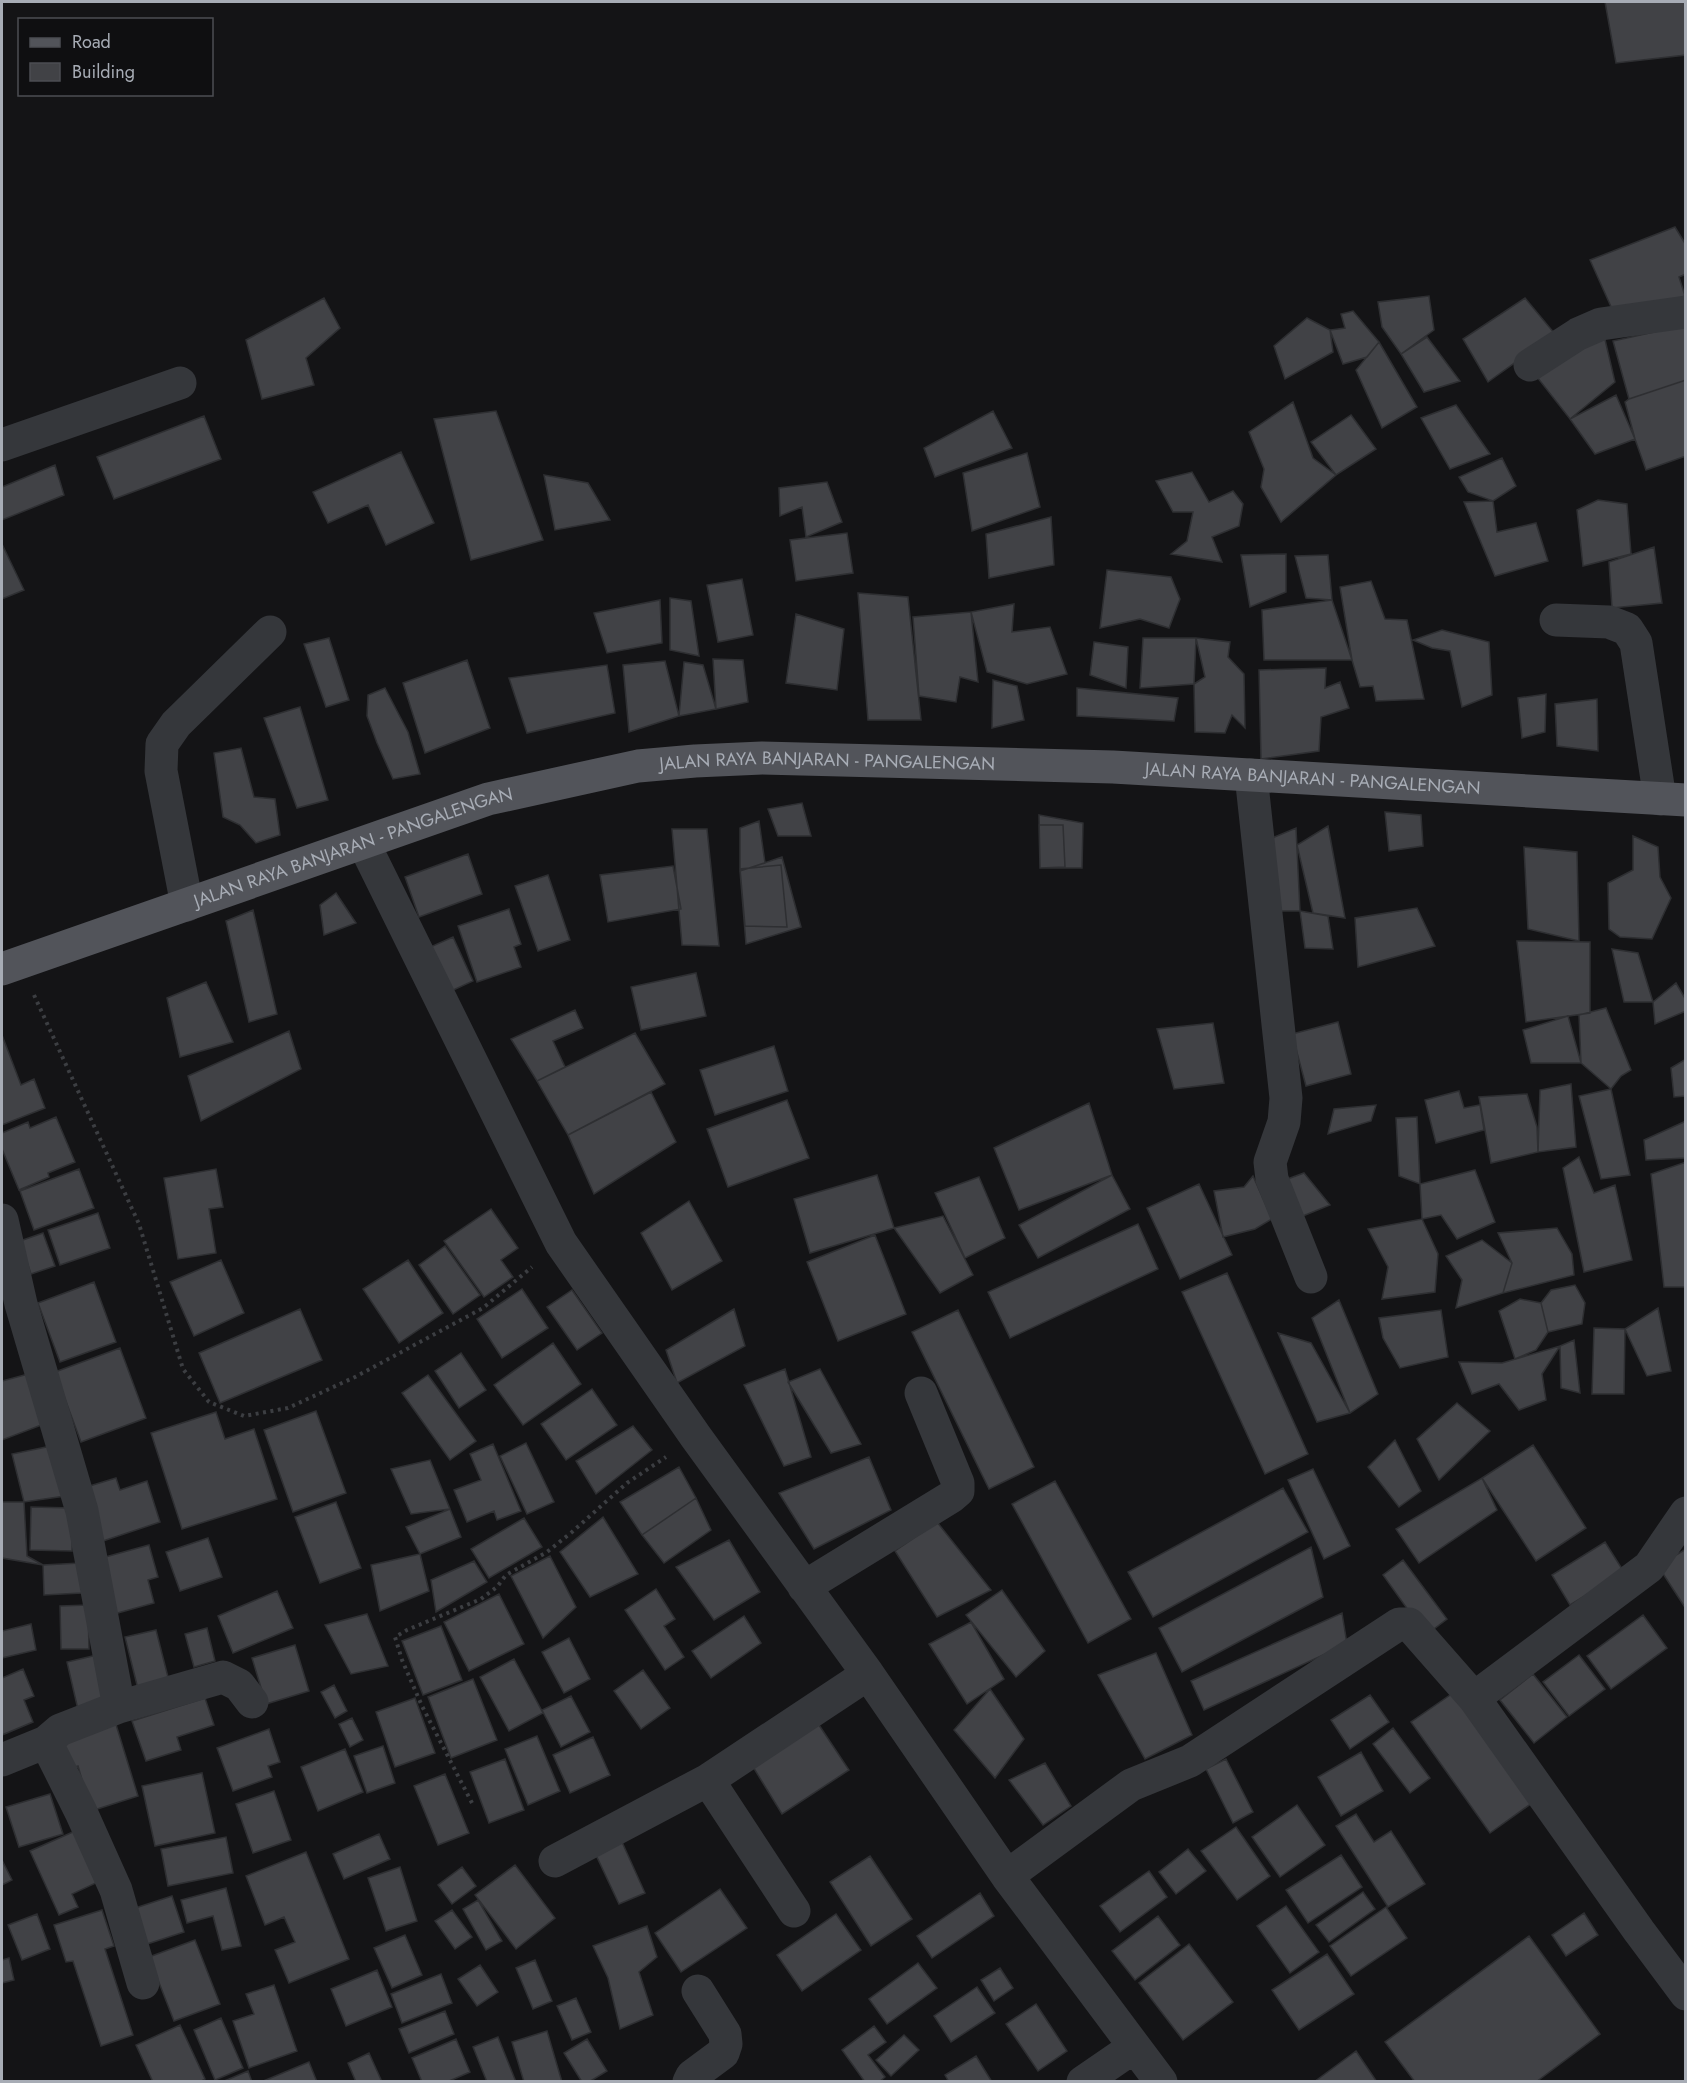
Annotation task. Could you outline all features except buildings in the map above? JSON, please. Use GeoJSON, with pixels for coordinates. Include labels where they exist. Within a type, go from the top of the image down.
{"type":"FeatureCollection","features":[{"type":"Feature","properties":{"kind":"main road","name":"JALAN RAYA BANJARAN - PANGALENGAN"},"geometry":{"type":"LineString","coordinates":[[11,967],[489,799],[638,766],[762,758],[1113,767],[1673,799]]}},
{"type":"Feature","properties":{"kind":"street"},"geometry":{"type":"LineString","coordinates":[[1530,365],[1578,334],[1601,324],[1686,312]]}},
{"type":"Feature","properties":{"kind":"street"},"geometry":{"type":"LineString","coordinates":[[2,445],[180,383]]}},
{"type":"Feature","properties":{"kind":"street"},"geometry":{"type":"LineString","coordinates":[[1556,621],[1609,622],[1627,629],[1636,643],[1673,799]]}},
{"type":"Feature","properties":{"kind":"street"},"geometry":{"type":"LineString","coordinates":[[187,905],[161,771],[162,744],[176,723],[270,632]]}},
{"type":"Feature","properties":{"kind":"street"},"geometry":{"type":"LineString","coordinates":[[1251,775],[1286,1098],[1284,1122],[1270,1162],[1272,1179],[1311,1277]]}},
{"type":"Feature","properties":{"kind":"street"},"geometry":{"type":"LineString","coordinates":[[364,844],[561,1243],[696,1437],[868,1674],[1007,1876],[1161,2082]]}},
{"type":"Feature","properties":{"kind":"street"},"geometry":{"type":"LineString","coordinates":[[2,1220],[21,1304],[85,1526],[119,1707]]}},
{"type":"Feature","properties":{"kind":"street"},"geometry":{"type":"LineString","coordinates":[[804,1587],[958,1491],[958,1483],[921,1392]]}},
{"type":"Feature","properties":{"kind":"street"},"geometry":{"type":"LineString","coordinates":[[1474,1698],[1649,1567],[1686,1513]]}},
{"type":"Feature","properties":{"kind":"street"},"geometry":{"type":"LineString","coordinates":[[1007,1876],[1131,1785],[1190,1761],[1399,1624],[1409,1624],[1474,1698],[1686,1994]]}},
{"type":"Feature","properties":{"kind":"street"},"geometry":{"type":"LineString","coordinates":[[555,1861],[708,1780],[868,1674]]}},
{"type":"Feature","properties":{"kind":"street"},"geometry":{"type":"LineString","coordinates":[[2,1760],[46,1743],[60,1730],[119,1707],[223,1677],[239,1685],[252,1702]]}},
{"type":"Feature","properties":{"kind":"street"},"geometry":{"type":"LineString","coordinates":[[46,1743],[81,1812],[116,1890],[143,1983]]}},
{"type":"Feature","properties":{"kind":"street"},"geometry":{"type":"LineString","coordinates":[[708,1780],[794,1911]]}},
{"type":"Feature","properties":{"kind":"street"},"geometry":{"type":"LineString","coordinates":[[689,2082],[692,2076],[723,2053],[726,2044],[725,2034],[698,1991]]}},
{"type":"Feature","properties":{"kind":"street"},"geometry":{"type":"LineString","coordinates":[[1083,2082],[1134,2047]]}},
{"type":"Feature","properties":{"kind":"path"},"geometry":{"type":"LineString","coordinates":[[11,967],[139,1224],[183,1369],[209,1402],[244,1416],[288,1408],[355,1377],[483,1308],[561,1243]]}},
{"type":"Feature","properties":{"kind":"path"},"geometry":{"type":"LineString","coordinates":[[472,1803],[422,1706],[402,1660],[395,1637],[407,1629],[481,1599],[497,1587],[506,1575],[547,1551],[572,1532],[627,1483],[696,1437]]}}]}
